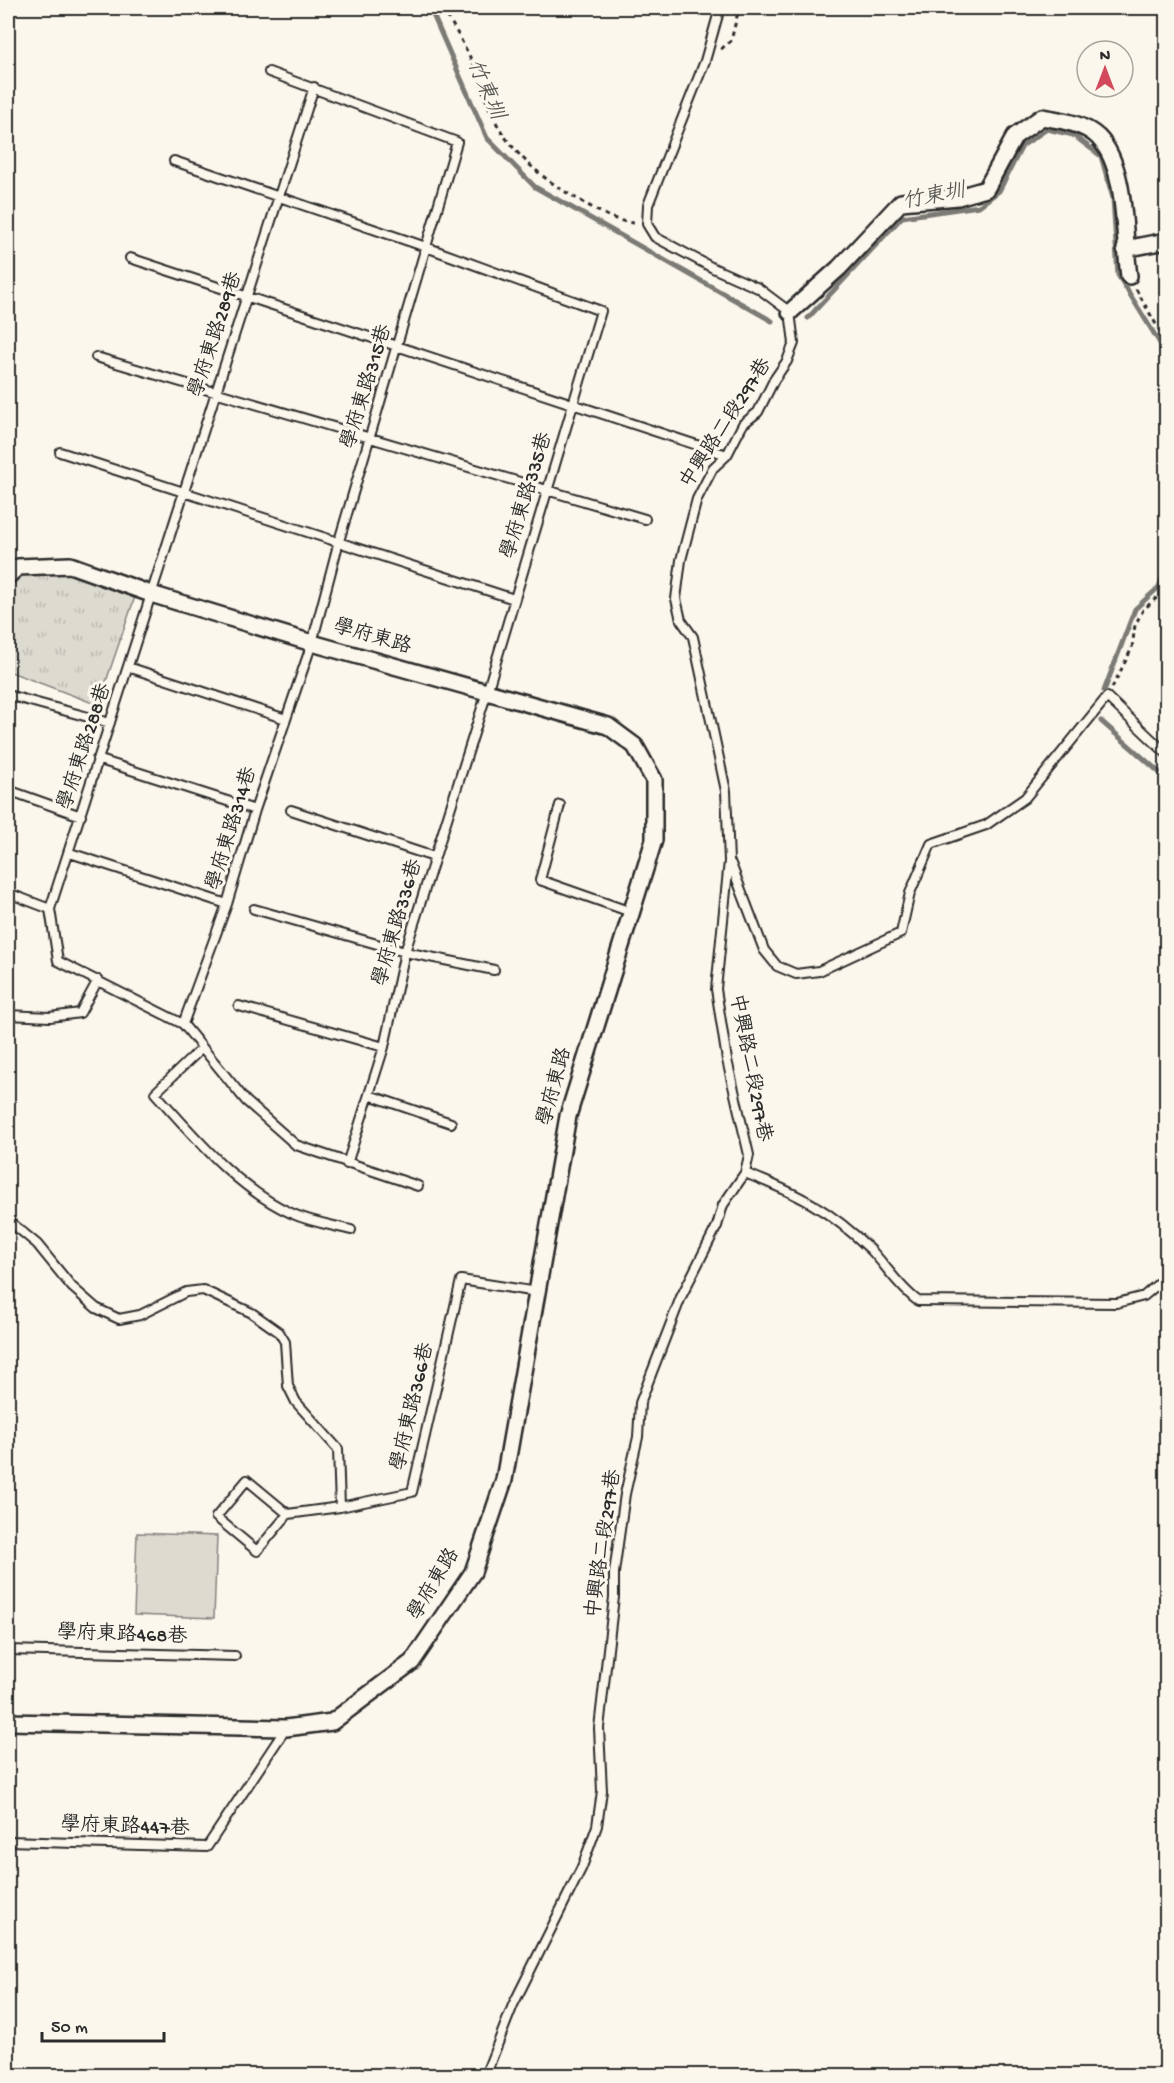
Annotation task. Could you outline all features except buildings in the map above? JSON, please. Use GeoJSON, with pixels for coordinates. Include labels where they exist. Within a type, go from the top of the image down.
{"type":"FeatureCollection","features":[{"type":"Feature","properties":{"kind":"street"},"geometry":{"type":"LineString","coordinates":[[790,312],[839,268],[901,202],[958,197],[986,189],[1015,136],[1042,117],[1071,122],[1097,136],[1112,157],[1119,179],[1129,276]]}},
{"type":"Feature","properties":{"kind":"street"},"geometry":{"type":"LineString","coordinates":[[1125,249],[1167,241]]}},
{"type":"Feature","properties":{"kind":"street","name":"學府東路"},"geometry":{"type":"LineString","coordinates":[[8,576],[18,567],[70,565],[151,594],[312,643],[608,726],[635,746],[654,780],[654,840],[568,1116],[504,1480],[473,1572],[412,1662],[332,1722],[286,1728],[8,1722]]}},
{"type":"Feature","properties":{"kind":"lane"},"geometry":{"type":"LineString","coordinates":[[720,8],[705,61],[648,206],[647,224],[655,237],[758,288],[790,312]]}},
{"type":"Feature","properties":{"kind":"lane"},"geometry":{"type":"LineString","coordinates":[[269,72],[314,87]]}},
{"type":"Feature","properties":{"kind":"lane","name":"學府東路315巷"},"geometry":{"type":"LineString","coordinates":[[312,643],[339,541],[457,142],[314,87]]}},
{"type":"Feature","properties":{"kind":"lane","name":"學府東路289巷"},"geometry":{"type":"LineString","coordinates":[[151,594],[314,87]]}},
{"type":"Feature","properties":{"kind":"lane"},"geometry":{"type":"LineString","coordinates":[[174,161],[426,247]]}},
{"type":"Feature","properties":{"kind":"lane","name":"學府東路335巷"},"geometry":{"type":"LineString","coordinates":[[426,247],[601,311],[487,692]]}},
{"type":"Feature","properties":{"kind":"lane"},"geometry":{"type":"LineString","coordinates":[[130,258],[727,455]]}},
{"type":"Feature","properties":{"kind":"lane","name":"中興路二段297巷"},"geometry":{"type":"LineString","coordinates":[[485,2076],[513,2005],[582,1867],[597,1826],[602,1791],[598,1728],[614,1597],[614,1573],[625,1494],[638,1437],[640,1403],[681,1297],[717,1226],[723,1205],[745,1173],[749,1155],[727,1060],[716,989],[729,861],[727,801],[719,750],[693,637],[681,620],[676,599],[681,560],[696,499],[713,468],[727,455],[743,424],[758,412],[774,380],[787,361],[794,343],[790,312]]}},
{"type":"Feature","properties":{"kind":"lane"},"geometry":{"type":"LineString","coordinates":[[96,357],[645,519]]}},
{"type":"Feature","properties":{"kind":"lane"},"geometry":{"type":"LineString","coordinates":[[60,452],[514,599]]}},
{"type":"Feature","properties":{"kind":"lane","name":"學府東路288巷"},"geometry":{"type":"LineString","coordinates":[[50,909],[70,853],[97,759],[151,594]]}},
{"type":"Feature","properties":{"kind":"lane","name":"學府東路314巷"},"geometry":{"type":"LineString","coordinates":[[183,1024],[227,904],[255,810],[312,643]]}},
{"type":"Feature","properties":{"kind":"lane"},"geometry":{"type":"LineString","coordinates":[[128,667],[286,719]]}},
{"type":"Feature","properties":{"kind":"lane","name":"學府東路336巷"},"geometry":{"type":"LineString","coordinates":[[347,1164],[384,1047],[405,952],[487,692]]}},
{"type":"Feature","properties":{"kind":"lane"},"geometry":{"type":"LineString","coordinates":[[8,695],[110,723]]}},
{"type":"Feature","properties":{"kind":"lane"},"geometry":{"type":"LineString","coordinates":[[729,861],[764,950],[777,966],[796,974],[819,971],[901,933],[910,893],[931,844],[986,825],[1026,798],[1107,697],[1163,745],[1167,753]]}},
{"type":"Feature","properties":{"kind":"lane"},"geometry":{"type":"LineString","coordinates":[[97,759],[255,810]]}},
{"type":"Feature","properties":{"kind":"lane"},"geometry":{"type":"LineString","coordinates":[[8,790],[81,816]]}},
{"type":"Feature","properties":{"kind":"lane"},"geometry":{"type":"LineString","coordinates":[[560,805],[540,880],[631,912]]}},
{"type":"Feature","properties":{"kind":"lane"},"geometry":{"type":"LineString","coordinates":[[291,810],[434,857]]}},
{"type":"Feature","properties":{"kind":"lane"},"geometry":{"type":"LineString","coordinates":[[70,853],[227,904]]}},
{"type":"Feature","properties":{"kind":"lane"},"geometry":{"type":"LineString","coordinates":[[8,893],[50,909],[58,961],[183,1024],[246,1101],[296,1145],[418,1186]]}},
{"type":"Feature","properties":{"kind":"lane"},"geometry":{"type":"LineString","coordinates":[[254,909],[405,952],[494,970]]}},
{"type":"Feature","properties":{"kind":"lane"},"geometry":{"type":"LineString","coordinates":[[8,1015],[50,1017],[80,1013],[98,980]]}},
{"type":"Feature","properties":{"kind":"lane"},"geometry":{"type":"LineString","coordinates":[[239,1006],[384,1047]]}},
{"type":"Feature","properties":{"kind":"lane"},"geometry":{"type":"LineString","coordinates":[[202,1048],[155,1093],[200,1142],[249,1188],[293,1214],[351,1230]]}},
{"type":"Feature","properties":{"kind":"lane"},"geometry":{"type":"LineString","coordinates":[[369,1095],[452,1123]]}},
{"type":"Feature","properties":{"kind":"lane"},"geometry":{"type":"LineString","coordinates":[[745,1173],[802,1196],[836,1218],[872,1251],[907,1292],[918,1300],[1117,1303],[1144,1296],[1167,1277]]}},
{"type":"Feature","properties":{"kind":"lane"},"geometry":{"type":"LineString","coordinates":[[8,1220],[37,1244],[72,1287],[96,1308],[118,1319],[140,1315],[186,1292],[203,1290],[252,1314],[279,1332],[285,1342],[288,1386],[296,1402],[338,1449],[340,1507],[288,1514],[257,1551],[216,1517],[247,1480],[288,1514]]}},
{"type":"Feature","properties":{"kind":"lane","name":"學府東路366巷"},"geometry":{"type":"LineString","coordinates":[[340,1507],[412,1492],[461,1280],[537,1292]]}},
{"type":"Feature","properties":{"kind":"lane","name":"學府東路468巷"},"geometry":{"type":"LineString","coordinates":[[8,1650],[235,1656]]}},
{"type":"Feature","properties":{"kind":"lane","name":"學府東路447巷"},"geometry":{"type":"LineString","coordinates":[[8,1841],[207,1847],[286,1728]]}},
{"type":"Feature","properties":{"kind":"path"},"geometry":{"type":"LineString","coordinates":[[442,8],[474,66],[494,119],[531,166],[563,191],[600,212],[624,222],[647,224]]}},
{"type":"Feature","properties":{"kind":"path"},"geometry":{"type":"LineString","coordinates":[[705,61],[731,41],[739,8]]}},
{"type":"Feature","properties":{"kind":"path"},"geometry":{"type":"LineString","coordinates":[[1129,276],[1167,342]]}},
{"type":"Feature","properties":{"kind":"path"},"geometry":{"type":"LineString","coordinates":[[1107,697],[1132,648],[1135,625],[1143,610],[1163,592],[1167,584]]}},
{"type":"Feature","properties":{"kind":"green space"},"geometry":{"type":"Polygon","coordinates":[[[51,559],[138,588],[98,705],[8,671],[8,578],[51,559]]]}},
{"type":"Feature","properties":{"kind":"green space"},"geometry":{"type":"Polygon","coordinates":[[[137,1533],[217,1536],[214,1618],[134,1615],[137,1533]]]}},
{"type":"Feature","properties":{"kind":"waterway","name":"竹東圳"},"geometry":{"type":"LineString","coordinates":[[430,8],[487,138],[535,187],[772,321]]}},
{"type":"Feature","properties":{"kind":"waterway","name":"竹東圳"},"geometry":{"type":"LineString","coordinates":[[808,318],[902,217],[979,206],[999,191],[1022,146],[1047,129],[1073,135],[1101,156],[1113,198],[1118,275],[1166,353]]}},
{"type":"Feature","properties":{"kind":"waterway","name":"竹東圳"},"geometry":{"type":"LineString","coordinates":[[1104,691],[1135,609],[1159,587],[1166,568]]}},
{"type":"Feature","properties":{"kind":"waterway","name":"竹東圳"},"geometry":{"type":"LineString","coordinates":[[1101,721],[1159,772]]}}]}
